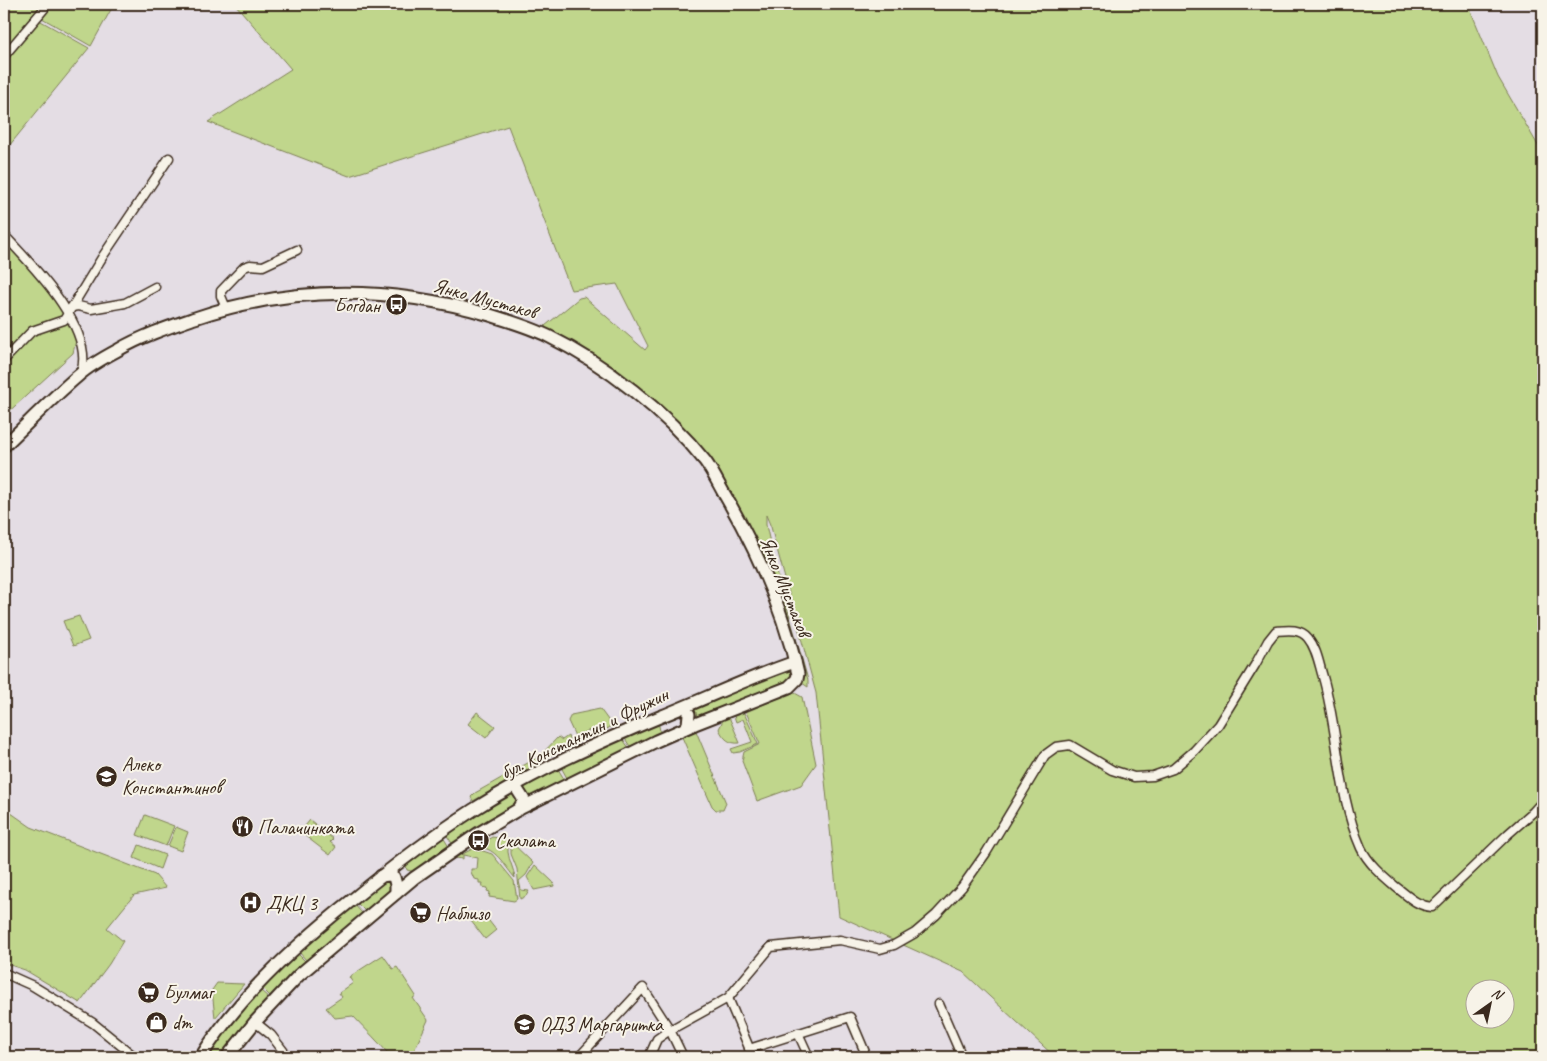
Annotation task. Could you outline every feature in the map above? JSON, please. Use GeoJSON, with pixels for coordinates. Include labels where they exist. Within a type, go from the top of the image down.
{"type":"FeatureCollection","features":[{"type":"Feature","properties":{"kind":"street"},"geometry":{"type":"LineString","coordinates":[[4,56],[44,9]]}},
{"type":"Feature","properties":{"kind":"street"},"geometry":{"type":"LineString","coordinates":[[4,360],[32,331],[64,320],[169,158]]}},
{"type":"Feature","properties":{"kind":"street"},"geometry":{"type":"LineString","coordinates":[[4,235],[70,310],[82,345],[84,365],[81,373]]}},
{"type":"Feature","properties":{"kind":"street"},"geometry":{"type":"LineString","coordinates":[[226,308],[221,291],[244,267],[250,265],[263,266],[297,250]]}},
{"type":"Feature","properties":{"kind":"street"},"geometry":{"type":"LineString","coordinates":[[70,310],[78,306],[91,309],[125,303],[155,286]]}},
{"type":"Feature","properties":{"kind":"street","name":"Янко Мустаков"},"geometry":{"type":"LineString","coordinates":[[4,446],[81,373],[119,349],[148,335],[226,308],[282,297],[341,292],[392,295],[456,306],[506,320],[547,335],[590,360],[654,407],[678,430],[706,464],[741,523],[782,619],[795,662]]}},
{"type":"Feature","properties":{"kind":"street"},"geometry":{"type":"LineString","coordinates":[[649,1057],[657,1039],[728,998],[771,947],[840,940],[880,948],[894,945],[915,933],[936,915],[962,887],[986,853],[1035,769],[1045,755],[1056,747],[1070,745],[1112,770],[1134,777],[1153,776],[1173,769],[1194,751],[1218,725],[1268,641],[1276,631],[1293,629],[1307,636],[1316,652],[1328,693],[1348,809],[1361,847],[1367,859],[1414,902],[1432,907],[1543,801]]}},
{"type":"Feature","properties":{"kind":"street","name":"бул. Константин и Фружин"},"geometry":{"type":"LineString","coordinates":[[201,1057],[247,997],[318,927],[381,876],[473,810],[572,755],[664,715],[687,719],[789,687],[797,679],[798,674],[795,662],[738,683],[687,719],[670,734],[519,808],[479,833],[416,877],[299,975],[255,1022],[227,1057]]}},
{"type":"Feature","properties":{"kind":"street"},"geometry":{"type":"LineString","coordinates":[[664,715],[664,724],[670,734]]}},
{"type":"Feature","properties":{"kind":"street"},"geometry":{"type":"LineString","coordinates":[[515,786],[524,800],[519,808]]}},
{"type":"Feature","properties":{"kind":"street"},"geometry":{"type":"LineString","coordinates":[[403,860],[401,869],[407,874],[416,877]]}},
{"type":"Feature","properties":{"kind":"street"},"geometry":{"type":"LineString","coordinates":[[381,876],[394,877],[396,893]]}},
{"type":"Feature","properties":{"kind":"street"},"geometry":{"type":"LineString","coordinates":[[4,973],[33,986],[93,1022],[135,1057]]}},
{"type":"Feature","properties":{"kind":"street"},"geometry":{"type":"LineString","coordinates":[[579,1057],[643,988],[670,1030],[684,1057]]}},
{"type":"Feature","properties":{"kind":"street"},"geometry":{"type":"LineString","coordinates":[[728,998],[753,1057]]}},
{"type":"Feature","properties":{"kind":"street"},"geometry":{"type":"LineString","coordinates":[[939,1004],[962,1057]]}},
{"type":"Feature","properties":{"kind":"street"},"geometry":{"type":"LineString","coordinates":[[749,1049],[850,1017],[867,1057]]}},
{"type":"Feature","properties":{"kind":"street"},"geometry":{"type":"LineString","coordinates":[[255,1022],[271,1035],[288,1057]]}},
{"type":"Feature","properties":{"kind":"street"},"geometry":{"type":"LineString","coordinates":[[798,1033],[809,1057]]}},
{"type":"Feature","properties":{"kind":"green space"},"geometry":{"type":"Polygon","coordinates":[[[4,4],[42,4],[39,20],[89,48],[9,146],[4,162],[4,4]]]}},
{"type":"Feature","properties":{"kind":"green space"},"geometry":{"type":"Polygon","coordinates":[[[45,4],[114,4],[91,46],[42,18],[45,4]]]}},
{"type":"Feature","properties":{"kind":"green space"},"geometry":{"type":"Polygon","coordinates":[[[235,4],[1468,4],[1498,77],[1543,154],[1543,1057],[1055,1057],[963,972],[839,916],[816,693],[771,527],[766,515],[766,525],[775,565],[808,680],[808,687],[802,683],[803,676],[763,567],[707,462],[654,403],[597,356],[546,331],[545,326],[579,298],[584,297],[645,350],[648,346],[617,284],[571,290],[508,126],[349,176],[208,122],[291,69],[235,4]]]}},
{"type":"Feature","properties":{"kind":"green space"},"geometry":{"type":"Polygon","coordinates":[[[4,230],[68,304],[77,336],[73,353],[4,416],[4,230]]]}},
{"type":"Feature","properties":{"kind":"green space"},"geometry":{"type":"Polygon","coordinates":[[[79,616],[89,640],[73,646],[63,621],[79,616]]]}},
{"type":"Feature","properties":{"kind":"green space"},"geometry":{"type":"Polygon","coordinates":[[[789,667],[795,671],[792,680],[703,717],[694,713],[695,707],[789,667]]]}},
{"type":"Feature","properties":{"kind":"green space"},"geometry":{"type":"Polygon","coordinates":[[[793,692],[802,697],[816,764],[801,785],[757,801],[742,761],[744,752],[760,744],[746,712],[793,692]]]}},
{"type":"Feature","properties":{"kind":"green space"},"geometry":{"type":"Polygon","coordinates":[[[600,709],[611,724],[609,728],[596,733],[593,729],[575,736],[568,721],[571,715],[600,709]]]}},
{"type":"Feature","properties":{"kind":"green space"},"geometry":{"type":"Polygon","coordinates":[[[477,712],[495,726],[486,738],[468,724],[477,712]]]}},
{"type":"Feature","properties":{"kind":"green space"},"geometry":{"type":"Polygon","coordinates":[[[744,713],[758,744],[733,753],[731,749],[752,742],[743,719],[736,722],[734,716],[744,713]]]}},
{"type":"Feature","properties":{"kind":"green space"},"geometry":{"type":"Polygon","coordinates":[[[729,717],[740,743],[733,743],[727,740],[719,729],[723,720],[729,717]]]}},
{"type":"Feature","properties":{"kind":"green space"},"geometry":{"type":"Polygon","coordinates":[[[658,721],[662,734],[631,748],[624,737],[658,721]]]}},
{"type":"Feature","properties":{"kind":"green space"},"geometry":{"type":"Polygon","coordinates":[[[696,731],[726,803],[723,810],[716,810],[712,806],[682,737],[696,731]]]}},
{"type":"Feature","properties":{"kind":"green space"},"geometry":{"type":"Polygon","coordinates":[[[568,736],[570,743],[473,801],[471,797],[475,793],[540,756],[558,737],[562,740],[568,736]]]}},
{"type":"Feature","properties":{"kind":"green space"},"geometry":{"type":"Polygon","coordinates":[[[622,738],[629,748],[567,778],[561,767],[622,738]]]}},
{"type":"Feature","properties":{"kind":"green space"},"geometry":{"type":"Polygon","coordinates":[[[558,769],[564,779],[526,800],[519,789],[558,769]]]}},
{"type":"Feature","properties":{"kind":"green space"},"geometry":{"type":"Polygon","coordinates":[[[512,793],[515,793],[519,803],[453,845],[446,834],[512,793]]]}},
{"type":"Feature","properties":{"kind":"green space"},"geometry":{"type":"Polygon","coordinates":[[[4,808],[31,827],[155,875],[166,888],[134,895],[107,928],[123,941],[109,964],[80,1003],[25,970],[4,963],[4,808]]]}},
{"type":"Feature","properties":{"kind":"green space"},"geometry":{"type":"Polygon","coordinates":[[[145,815],[174,826],[166,846],[137,835],[145,815]]]}},
{"type":"Feature","properties":{"kind":"green space"},"geometry":{"type":"Polygon","coordinates":[[[310,820],[333,839],[330,842],[336,847],[330,855],[300,832],[310,820]]]}},
{"type":"Feature","properties":{"kind":"green space"},"geometry":{"type":"Polygon","coordinates":[[[176,827],[188,832],[181,851],[168,846],[176,827]]]}},
{"type":"Feature","properties":{"kind":"green space"},"geometry":{"type":"Polygon","coordinates":[[[443,837],[449,847],[415,872],[407,870],[407,860],[443,837]]]}},
{"type":"Feature","properties":{"kind":"green space"},"geometry":{"type":"Polygon","coordinates":[[[492,837],[507,839],[508,852],[515,878],[493,852],[483,848],[481,844],[492,837]]]}},
{"type":"Feature","properties":{"kind":"green space"},"geometry":{"type":"Polygon","coordinates":[[[511,842],[533,863],[526,875],[519,881],[521,890],[529,891],[526,896],[520,899],[517,869],[511,854],[511,842]]]}},
{"type":"Feature","properties":{"kind":"green space"},"geometry":{"type":"Polygon","coordinates":[[[139,845],[165,855],[160,869],[134,858],[139,845]]]}},
{"type":"Feature","properties":{"kind":"green space"},"geometry":{"type":"Polygon","coordinates":[[[478,846],[480,850],[492,854],[514,881],[517,899],[514,901],[489,897],[490,892],[487,891],[488,888],[482,887],[483,883],[479,883],[479,880],[474,879],[471,872],[471,869],[477,869],[478,858],[463,855],[463,859],[455,858],[478,846]]]}},
{"type":"Feature","properties":{"kind":"green space"},"geometry":{"type":"Polygon","coordinates":[[[535,865],[553,882],[554,886],[534,890],[527,877],[535,865]]]}},
{"type":"Feature","properties":{"kind":"green space"},"geometry":{"type":"Polygon","coordinates":[[[386,878],[393,883],[391,889],[365,911],[355,901],[386,878]]]}},
{"type":"Feature","properties":{"kind":"green space"},"geometry":{"type":"Polygon","coordinates":[[[353,903],[362,913],[307,961],[298,951],[353,903]]]}},
{"type":"Feature","properties":{"kind":"green space"},"geometry":{"type":"Polygon","coordinates":[[[482,912],[496,930],[485,939],[471,921],[482,912]]]}},
{"type":"Feature","properties":{"kind":"green space"},"geometry":{"type":"Polygon","coordinates":[[[297,953],[306,962],[271,997],[262,988],[297,953]]]}},
{"type":"Feature","properties":{"kind":"green space"},"geometry":{"type":"Polygon","coordinates":[[[383,955],[393,969],[397,967],[416,996],[413,998],[428,1020],[411,1057],[391,1057],[353,1016],[335,1018],[326,1008],[342,997],[339,993],[353,983],[349,977],[383,955]]]}},
{"type":"Feature","properties":{"kind":"green space"},"geometry":{"type":"Polygon","coordinates":[[[217,983],[244,984],[215,1018],[212,990],[217,983]]]}},
{"type":"Feature","properties":{"kind":"green space"},"geometry":{"type":"Polygon","coordinates":[[[260,990],[270,999],[222,1057],[207,1057],[218,1041],[260,990]]]}},
{"type":"Feature","properties":{"kind":"place","name":"Богдан"},"geometry":{"type":"Point","coordinates":[396,305]}},
{"type":"Feature","properties":{"kind":"place","name":"Алеко Константинов"},"geometry":{"type":"Point","coordinates":[106,776]}},
{"type":"Feature","properties":{"kind":"place","name":"Палачинката"},"geometry":{"type":"Point","coordinates":[242,827]}},
{"type":"Feature","properties":{"kind":"place","name":"Скалата"},"geometry":{"type":"Point","coordinates":[479,840]}},
{"type":"Feature","properties":{"kind":"place","name":"ДКЦ 3"},"geometry":{"type":"Point","coordinates":[250,903]}},
{"type":"Feature","properties":{"kind":"place","name":"Наблизо"},"geometry":{"type":"Point","coordinates":[420,913]}},
{"type":"Feature","properties":{"kind":"place","name":"Булмаг"},"geometry":{"type":"Point","coordinates":[148,992]}},
{"type":"Feature","properties":{"kind":"place","name":"dm"},"geometry":{"type":"Point","coordinates":[156,1022]}},
{"type":"Feature","properties":{"kind":"place","name":"ОДЗ Маргаритка"},"geometry":{"type":"Point","coordinates":[524,1024]}}]}
